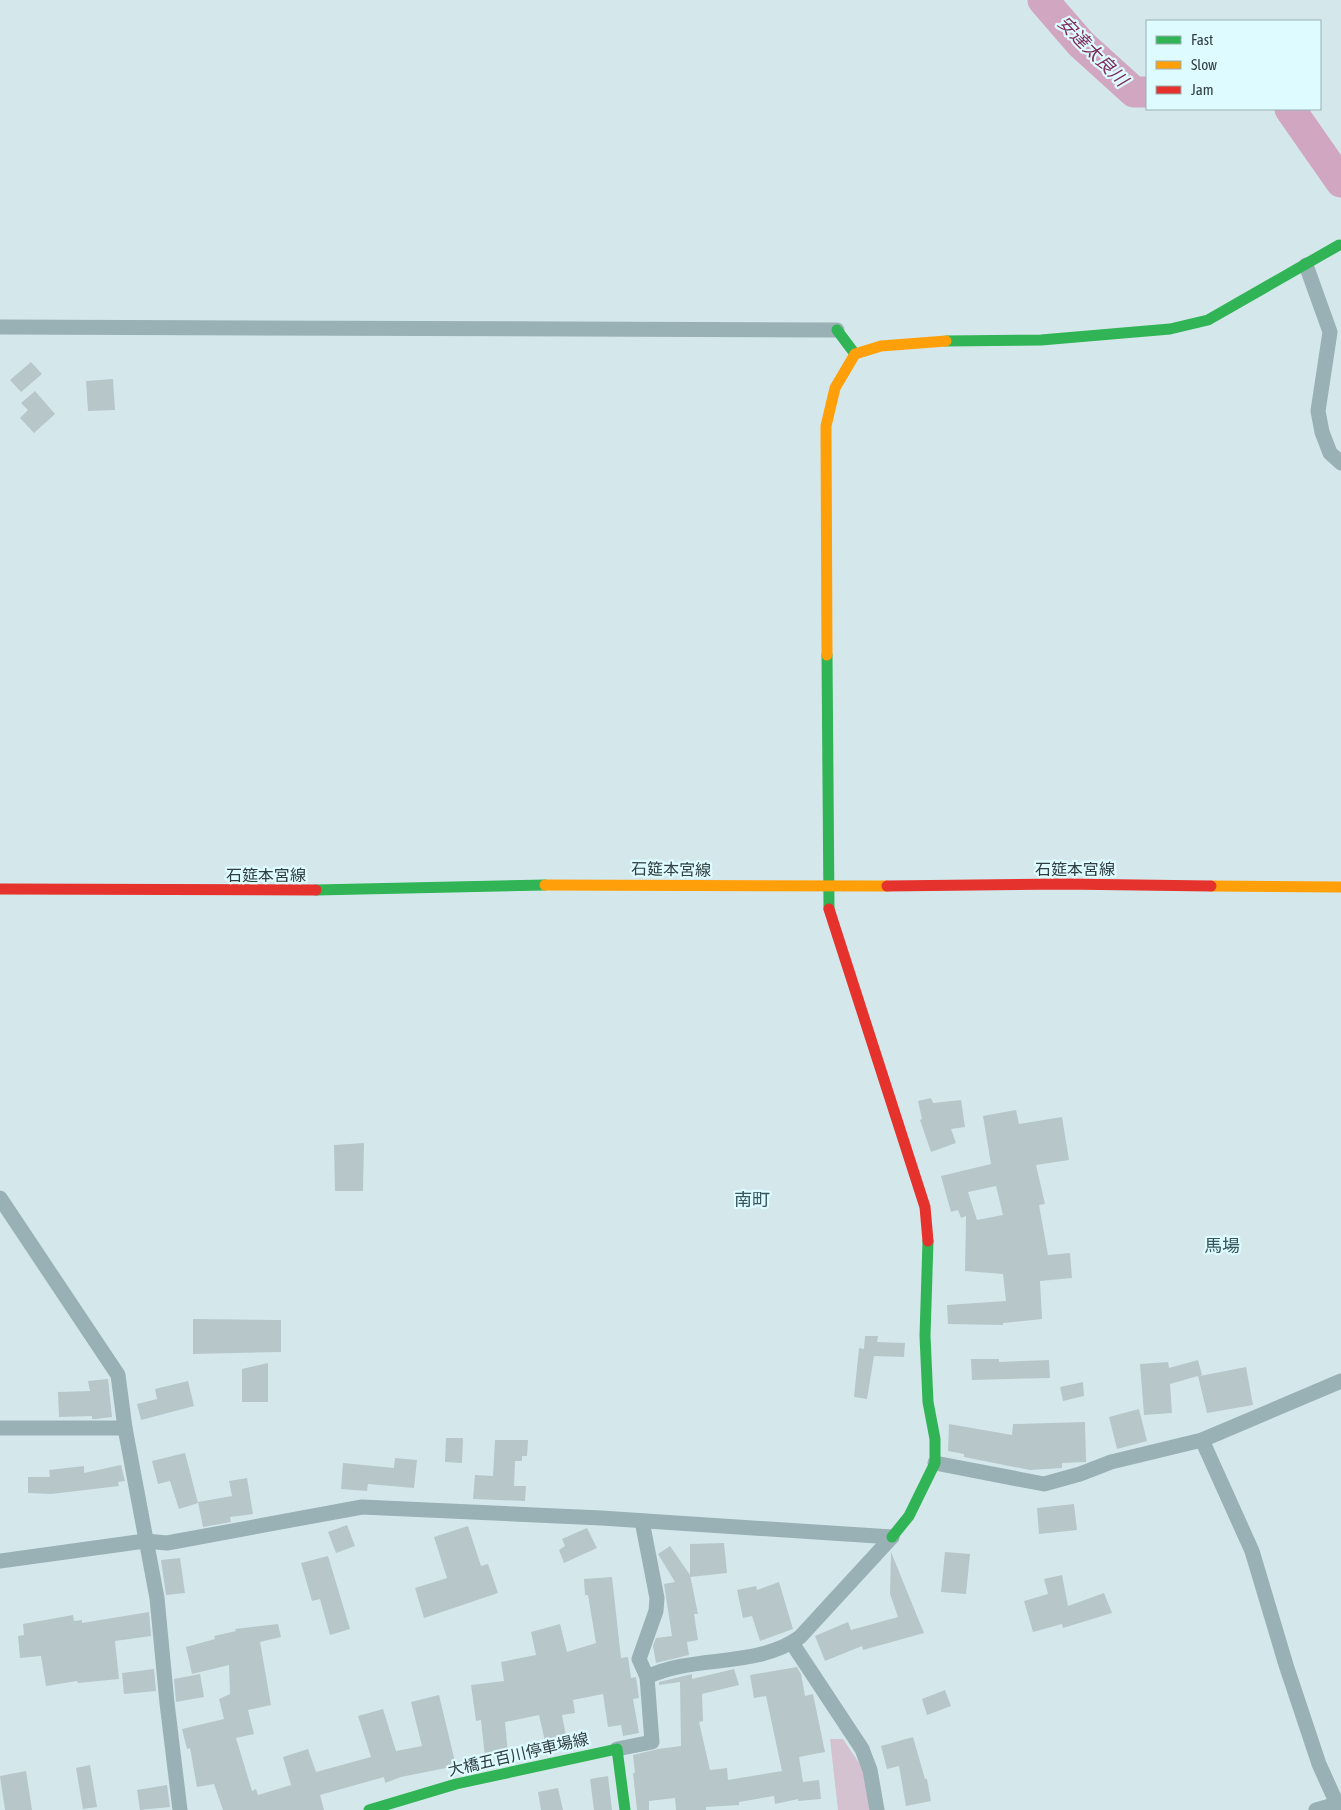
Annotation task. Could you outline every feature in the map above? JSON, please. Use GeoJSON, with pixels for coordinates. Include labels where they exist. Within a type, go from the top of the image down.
{"type":"FeatureCollection","features":[{"type":"Feature","properties":{"kind":"street"},"geometry":{"type":"LineString","coordinates":[[647,1677],[660,1671],[734,1660],[776,1649],[800,1637],[909,1516],[935,1463],[935,1439],[928,1402],[925,1336],[929,1248],[925,1207],[829,908],[826,426],[829,406],[835,388],[855,354],[880,346],[914,342],[1041,340],[1170,330],[1208,320],[1340,244]]}},
{"type":"Feature","properties":{"kind":"street"},"geometry":{"type":"LineString","coordinates":[[1306,265],[1330,332],[1318,411],[1322,432],[1330,453],[1341,463]]}},
{"type":"Feature","properties":{"kind":"street"},"geometry":{"type":"LineString","coordinates":[[0,327],[837,330],[855,354]]}},
{"type":"Feature","properties":{"kind":"street","name":"石筵本宮線"},"geometry":{"type":"LineString","coordinates":[[0,889],[293,891],[610,884],[828,887],[1063,884],[1341,887]]}},
{"type":"Feature","properties":{"kind":"street"},"geometry":{"type":"LineString","coordinates":[[0,1198],[118,1375],[125,1428],[157,1598],[166,1703],[180,1810]]}},
{"type":"Feature","properties":{"kind":"street"},"geometry":{"type":"LineString","coordinates":[[935,1463],[1044,1484],[1080,1474],[1111,1462],[1202,1440],[1341,1381]]}},
{"type":"Feature","properties":{"kind":"street"},"geometry":{"type":"LineString","coordinates":[[0,1428],[125,1428]]}},
{"type":"Feature","properties":{"kind":"street"},"geometry":{"type":"LineString","coordinates":[[1202,1440],[1252,1551],[1319,1764],[1339,1807],[1316,1810]]}},
{"type":"Feature","properties":{"kind":"street"},"geometry":{"type":"LineString","coordinates":[[0,1561],[145,1541],[167,1543],[362,1507],[642,1521],[892,1537]]}},
{"type":"Feature","properties":{"kind":"street"},"geometry":{"type":"LineString","coordinates":[[625,1810],[617,1749],[652,1742],[647,1677],[639,1660],[656,1612],[657,1598],[642,1521]]}},
{"type":"Feature","properties":{"kind":"street"},"geometry":{"type":"LineString","coordinates":[[792,1642],[862,1749],[870,1770],[877,1810]]}},
{"type":"Feature","properties":{"kind":"street","name":"大橋五百川停車場線"},"geometry":{"type":"LineString","coordinates":[[372,1810],[456,1784],[617,1749]]}},
{"type":"Feature","properties":{"kind":"shaded area"},"geometry":{"type":"Polygon","coordinates":[[[830,1739],[843,1739],[863,1769],[871,1810],[838,1810],[830,1739]]]}},
{"type":"Feature","properties":{"kind":"building"},"geometry":{"type":"Polygon","coordinates":[[[31,362],[42,374],[21,392],[10,380],[31,362]]]}},
{"type":"Feature","properties":{"kind":"building"},"geometry":{"type":"Polygon","coordinates":[[[113,379],[115,410],[88,411],[86,381],[113,379]]]}},
{"type":"Feature","properties":{"kind":"building"},"geometry":{"type":"Polygon","coordinates":[[[35,391],[55,414],[34,433],[20,418],[28,410],[21,403],[35,391]]]}},
{"type":"Feature","properties":{"kind":"building"},"geometry":{"type":"Polygon","coordinates":[[[931,1098],[933,1103],[961,1100],[965,1127],[951,1129],[956,1143],[931,1152],[920,1120],[922,1119],[918,1101],[931,1098]]]}},
{"type":"Feature","properties":{"kind":"building"},"geometry":{"type":"Polygon","coordinates":[[[1016,1110],[1019,1124],[1062,1117],[1069,1160],[1036,1165],[1045,1204],[1039,1205],[1048,1255],[1070,1253],[1072,1278],[1040,1281],[1042,1319],[1003,1323],[1003,1325],[948,1324],[947,1305],[1006,1301],[1003,1274],[965,1271],[966,1216],[961,1218],[958,1210],[951,1212],[941,1176],[991,1164],[983,1116],[1016,1110]],[[996,1186],[968,1192],[977,1220],[1003,1215],[996,1186]]]}},
{"type":"Feature","properties":{"kind":"building"},"geometry":{"type":"Polygon","coordinates":[[[364,1143],[363,1191],[335,1191],[334,1145],[364,1143]]]}},
{"type":"Feature","properties":{"kind":"building"},"geometry":{"type":"Polygon","coordinates":[[[193,1319],[281,1320],[281,1352],[193,1354],[193,1319]]]}},
{"type":"Feature","properties":{"kind":"building"},"geometry":{"type":"Polygon","coordinates":[[[865,1336],[878,1336],[877,1342],[905,1343],[904,1357],[874,1356],[867,1399],[854,1397],[859,1348],[864,1349],[865,1336]]]}},
{"type":"Feature","properties":{"kind":"building"},"geometry":{"type":"Polygon","coordinates":[[[971,1359],[999,1359],[999,1362],[1049,1360],[1050,1378],[972,1380],[971,1359]]]}},
{"type":"Feature","properties":{"kind":"building"},"geometry":{"type":"Polygon","coordinates":[[[1198,1360],[1202,1375],[1200,1376],[1246,1367],[1253,1405],[1207,1413],[1198,1376],[1170,1384],[1172,1413],[1144,1415],[1140,1364],[1168,1362],[1169,1368],[1198,1360]]]}},
{"type":"Feature","properties":{"kind":"building"},"geometry":{"type":"Polygon","coordinates":[[[268,1363],[268,1402],[242,1402],[242,1369],[268,1363]]]}},
{"type":"Feature","properties":{"kind":"building"},"geometry":{"type":"Polygon","coordinates":[[[108,1379],[112,1417],[92,1419],[92,1416],[59,1417],[58,1392],[90,1391],[88,1381],[108,1379]]]}},
{"type":"Feature","properties":{"kind":"building"},"geometry":{"type":"Polygon","coordinates":[[[188,1381],[194,1406],[141,1420],[137,1404],[157,1399],[155,1389],[188,1381]]]}},
{"type":"Feature","properties":{"kind":"building"},"geometry":{"type":"Polygon","coordinates":[[[1083,1382],[1084,1396],[1063,1401],[1060,1387],[1083,1382]]]}},
{"type":"Feature","properties":{"kind":"building"},"geometry":{"type":"Polygon","coordinates":[[[1139,1409],[1147,1441],[1117,1449],[1109,1417],[1139,1409]]]}},
{"type":"Feature","properties":{"kind":"building"},"geometry":{"type":"Polygon","coordinates":[[[1085,1422],[1086,1462],[1062,1463],[1062,1468],[1030,1470],[964,1457],[964,1454],[948,1451],[949,1424],[1012,1435],[1013,1424],[1085,1422]]]}},
{"type":"Feature","properties":{"kind":"building"},"geometry":{"type":"Polygon","coordinates":[[[446,1438],[463,1438],[462,1463],[445,1462],[446,1438]]]}},
{"type":"Feature","properties":{"kind":"building"},"geometry":{"type":"Polygon","coordinates":[[[495,1440],[528,1440],[527,1456],[522,1456],[522,1461],[515,1461],[514,1486],[526,1486],[525,1501],[473,1499],[475,1475],[493,1476],[495,1440]]]}},
{"type":"Feature","properties":{"kind":"building"},"geometry":{"type":"Polygon","coordinates":[[[185,1453],[198,1503],[179,1509],[170,1481],[158,1484],[152,1461],[185,1453]]]}},
{"type":"Feature","properties":{"kind":"building"},"geometry":{"type":"Polygon","coordinates":[[[395,1458],[417,1460],[414,1488],[368,1484],[367,1491],[341,1489],[343,1463],[394,1468],[395,1458]]]}},
{"type":"Feature","properties":{"kind":"building"},"geometry":{"type":"Polygon","coordinates":[[[121,1465],[125,1481],[118,1482],[119,1486],[51,1494],[28,1493],[28,1477],[50,1477],[49,1470],[84,1466],[84,1473],[121,1465]]]}},
{"type":"Feature","properties":{"kind":"building"},"geometry":{"type":"Polygon","coordinates":[[[247,1478],[253,1514],[230,1517],[231,1522],[203,1527],[198,1502],[232,1496],[229,1481],[247,1478]]]}},
{"type":"Feature","properties":{"kind":"building"},"geometry":{"type":"Polygon","coordinates":[[[1074,1504],[1077,1530],[1039,1534],[1037,1508],[1074,1504]]]}},
{"type":"Feature","properties":{"kind":"building"},"geometry":{"type":"Polygon","coordinates":[[[347,1525],[355,1546],[336,1553],[328,1532],[347,1525]]]}},
{"type":"Feature","properties":{"kind":"building"},"geometry":{"type":"Polygon","coordinates":[[[468,1526],[481,1566],[488,1564],[498,1593],[424,1618],[415,1588],[447,1578],[434,1537],[468,1526]]]}},
{"type":"Feature","properties":{"kind":"building"},"geometry":{"type":"Polygon","coordinates":[[[587,1528],[597,1548],[564,1563],[559,1550],[565,1546],[562,1539],[587,1528]]]}},
{"type":"Feature","properties":{"kind":"building"},"geometry":{"type":"Polygon","coordinates":[[[724,1543],[727,1573],[690,1577],[690,1544],[724,1543]]]}},
{"type":"Feature","properties":{"kind":"building"},"geometry":{"type":"Polygon","coordinates":[[[670,1546],[690,1575],[698,1614],[694,1614],[698,1640],[687,1642],[689,1655],[656,1663],[653,1646],[656,1638],[672,1636],[664,1584],[675,1582],[658,1554],[670,1546]]]}},
{"type":"Feature","properties":{"kind":"building"},"geometry":{"type":"Polygon","coordinates":[[[891,1552],[924,1633],[863,1650],[862,1646],[825,1661],[815,1636],[848,1622],[851,1630],[898,1617],[890,1594],[891,1552]]]}},
{"type":"Feature","properties":{"kind":"building"},"geometry":{"type":"Polygon","coordinates":[[[945,1552],[970,1554],[966,1594],[941,1592],[945,1552]]]}},
{"type":"Feature","properties":{"kind":"building"},"geometry":{"type":"Polygon","coordinates":[[[328,1556],[350,1629],[330,1635],[320,1599],[312,1601],[301,1563],[328,1556]]]}},
{"type":"Feature","properties":{"kind":"building"},"geometry":{"type":"Polygon","coordinates":[[[180,1558],[185,1593],[166,1595],[161,1560],[180,1558]]]}},
{"type":"Feature","properties":{"kind":"building"},"geometry":{"type":"Polygon","coordinates":[[[1062,1575],[1068,1606],[1104,1593],[1112,1613],[1063,1628],[1062,1624],[1033,1632],[1024,1601],[1048,1594],[1044,1579],[1062,1575]]]}},
{"type":"Feature","properties":{"kind":"building"},"geometry":{"type":"Polygon","coordinates":[[[612,1577],[621,1658],[628,1657],[631,1678],[636,1677],[639,1698],[633,1699],[639,1733],[623,1736],[621,1725],[608,1727],[603,1694],[573,1700],[575,1713],[562,1715],[568,1746],[547,1750],[539,1715],[505,1722],[508,1754],[485,1757],[481,1720],[476,1721],[471,1685],[504,1681],[501,1662],[536,1655],[531,1632],[560,1624],[567,1652],[596,1643],[588,1595],[585,1595],[584,1579],[612,1577]]]}},
{"type":"Feature","properties":{"kind":"building"},"geometry":{"type":"Polygon","coordinates":[[[779,1582],[793,1629],[760,1641],[752,1616],[743,1618],[737,1590],[756,1586],[757,1590],[779,1582]]]}},
{"type":"Feature","properties":{"kind":"building"},"geometry":{"type":"Polygon","coordinates":[[[149,1612],[151,1636],[115,1641],[119,1679],[78,1683],[77,1681],[46,1686],[41,1656],[20,1658],[18,1636],[24,1635],[23,1624],[73,1615],[74,1621],[82,1620],[82,1623],[149,1612]]]}},
{"type":"Feature","properties":{"kind":"building"},"geometry":{"type":"Polygon","coordinates":[[[278,1624],[281,1637],[260,1642],[271,1705],[248,1710],[254,1734],[236,1738],[252,1791],[256,1789],[258,1795],[291,1785],[283,1757],[308,1749],[316,1772],[371,1757],[358,1716],[383,1709],[396,1751],[422,1746],[411,1702],[439,1695],[456,1766],[401,1777],[385,1783],[384,1777],[320,1795],[324,1810],[223,1810],[214,1784],[197,1787],[190,1748],[187,1749],[182,1729],[224,1719],[219,1699],[230,1694],[229,1665],[192,1674],[186,1647],[215,1639],[214,1636],[236,1631],[235,1629],[278,1624]]]}},
{"type":"Feature","properties":{"kind":"building"},"geometry":{"type":"Polygon","coordinates":[[[797,1667],[801,1674],[805,1696],[813,1694],[825,1752],[799,1757],[803,1782],[819,1780],[821,1799],[798,1801],[798,1799],[775,1804],[774,1796],[739,1802],[739,1805],[706,1807],[706,1810],[676,1810],[675,1798],[649,1801],[649,1810],[637,1810],[633,1755],[681,1746],[680,1682],[659,1685],[659,1682],[692,1674],[692,1679],[734,1669],[739,1685],[702,1694],[703,1721],[699,1722],[710,1770],[727,1768],[728,1780],[782,1771],[766,1696],[754,1698],[750,1675],[797,1667]]]}},
{"type":"Feature","properties":{"kind":"building"},"geometry":{"type":"Polygon","coordinates":[[[154,1669],[156,1691],[124,1694],[122,1673],[154,1669]]]}},
{"type":"Feature","properties":{"kind":"building"},"geometry":{"type":"Polygon","coordinates":[[[200,1674],[204,1697],[176,1702],[174,1679],[200,1674]]]}},
{"type":"Feature","properties":{"kind":"building"},"geometry":{"type":"Polygon","coordinates":[[[945,1690],[951,1706],[927,1715],[922,1699],[945,1690]]]}},
{"type":"Feature","properties":{"kind":"building"},"geometry":{"type":"Polygon","coordinates":[[[913,1737],[925,1779],[927,1779],[931,1801],[906,1806],[899,1766],[887,1769],[881,1746],[913,1737]]]}},
{"type":"Feature","properties":{"kind":"building"},"geometry":{"type":"Polygon","coordinates":[[[90,1765],[97,1807],[83,1809],[76,1768],[90,1765]]]}},
{"type":"Feature","properties":{"kind":"building"},"geometry":{"type":"Polygon","coordinates":[[[26,1771],[32,1810],[5,1810],[0,1776],[26,1771]]]}},
{"type":"Feature","properties":{"kind":"building"},"geometry":{"type":"Polygon","coordinates":[[[608,1776],[612,1810],[594,1810],[590,1779],[608,1776]]]}},
{"type":"Feature","properties":{"kind":"building"},"geometry":{"type":"Polygon","coordinates":[[[167,1785],[170,1807],[140,1810],[137,1790],[167,1785]]]}},
{"type":"Feature","properties":{"kind":"building"},"geometry":{"type":"Polygon","coordinates":[[[558,1788],[563,1810],[541,1810],[538,1792],[558,1788]]]}},
{"type":"Feature","properties":{"kind":"waterway","name":"安達太良川"},"geometry":{"type":"LineString","coordinates":[[1043,0],[1081,44],[1134,92],[1146,92]]}},
{"type":"Feature","properties":{"kind":"waterway","name":"安達太良川"},"geometry":{"type":"LineString","coordinates":[[1291,110],[1341,182]]}},
{"type":"Feature","properties":{"kind":"traffic: fast"},"geometry":{"type":"LineString","coordinates":[[946,341],[1041,340],[1170,329],[1208,320],[1339,245]]}},
{"type":"Feature","properties":{"kind":"traffic: fast"},"geometry":{"type":"LineString","coordinates":[[837,330],[855,354]]}},
{"type":"Feature","properties":{"kind":"traffic: fast"},"geometry":{"type":"LineString","coordinates":[[827,655],[829,909]]}},
{"type":"Feature","properties":{"kind":"traffic: fast"},"geometry":{"type":"LineString","coordinates":[[316,890],[545,885]]}},
{"type":"Feature","properties":{"kind":"traffic: fast"},"geometry":{"type":"LineString","coordinates":[[892,1537],[909,1516],[935,1463],[935,1439],[928,1402],[925,1336],[928,1241]]}},
{"type":"Feature","properties":{"kind":"traffic: fast"},"geometry":{"type":"LineString","coordinates":[[369,1810],[456,1784],[617,1749],[625,1810]]}},
{"type":"Feature","properties":{"kind":"traffic: slow"},"geometry":{"type":"LineString","coordinates":[[827,655],[826,426],[835,388],[855,354],[881,346],[946,341]]}},
{"type":"Feature","properties":{"kind":"traffic: slow"},"geometry":{"type":"LineString","coordinates":[[545,885],[887,886]]}},
{"type":"Feature","properties":{"kind":"traffic: slow"},"geometry":{"type":"LineString","coordinates":[[1211,886],[1341,887]]}},
{"type":"Feature","properties":{"kind":"traffic: jam"},"geometry":{"type":"LineString","coordinates":[[887,886],[1063,884],[1211,886]]}},
{"type":"Feature","properties":{"kind":"traffic: jam"},"geometry":{"type":"LineString","coordinates":[[0,889],[316,890]]}},
{"type":"Feature","properties":{"kind":"traffic: jam"},"geometry":{"type":"LineString","coordinates":[[829,909],[925,1207],[928,1241]]}},
{"type":"Feature","properties":{"kind":"district","name":"南町"},"geometry":{"type":"Point","coordinates":[752,1199]}},
{"type":"Feature","properties":{"kind":"district","name":"馬場"},"geometry":{"type":"Point","coordinates":[1222,1245]}}]}
